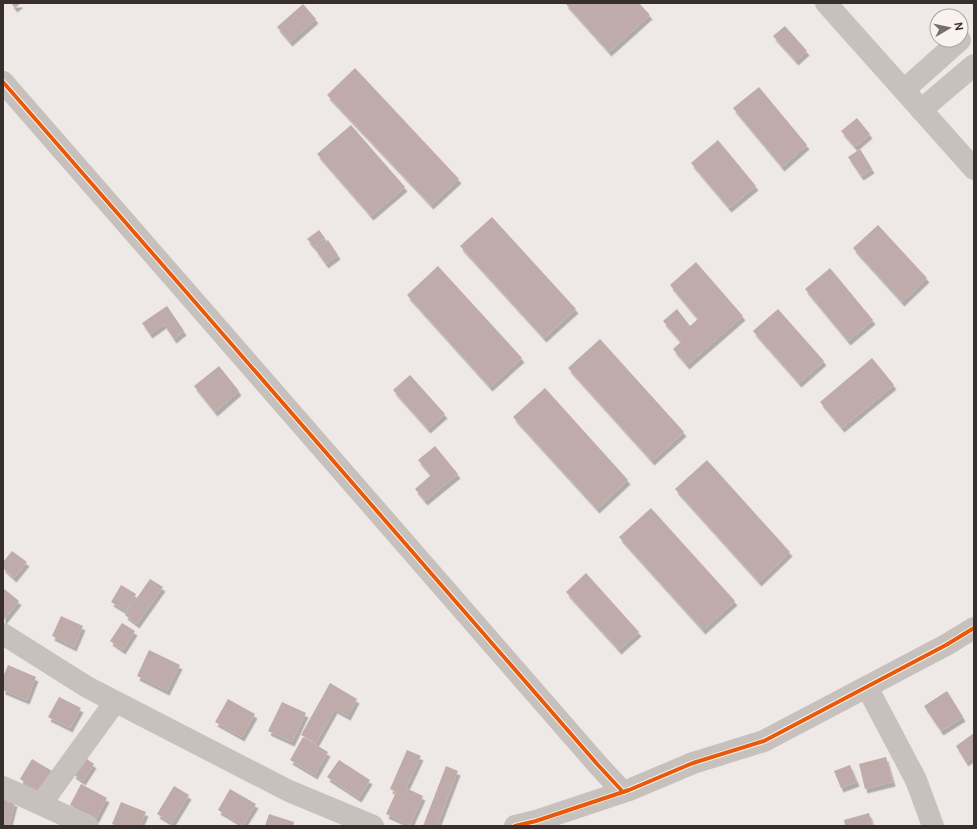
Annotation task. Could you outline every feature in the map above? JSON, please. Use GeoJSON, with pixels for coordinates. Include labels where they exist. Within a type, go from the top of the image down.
{"type":"FeatureCollection","features":[{"type":"Feature","properties":{"kind":"street"},"geometry":{"type":"LineString","coordinates":[[826,3],[974,169]]}},
{"type":"Feature","properties":{"kind":"street"},"geometry":{"type":"LineString","coordinates":[[904,90],[952,48]]}},
{"type":"Feature","properties":{"kind":"street"},"geometry":{"type":"LineString","coordinates":[[922,110],[974,65]]}},
{"type":"Feature","properties":{"kind":"street"},"geometry":{"type":"LineString","coordinates":[[3,82],[587,753],[623,792]]}},
{"type":"Feature","properties":{"kind":"street"},"geometry":{"type":"LineString","coordinates":[[515,826],[536,821],[556,821],[693,763],[764,741],[946,646],[974,628]]}},
{"type":"Feature","properties":{"kind":"street"},"geometry":{"type":"LineString","coordinates":[[3,634],[87,687],[115,702],[288,791],[373,826]]}},
{"type":"Feature","properties":{"kind":"street"},"geometry":{"type":"LineString","coordinates":[[867,687],[916,780],[933,826]]}},
{"type":"Feature","properties":{"kind":"street"},"geometry":{"type":"LineString","coordinates":[[40,804],[115,702]]}},
{"type":"Feature","properties":{"kind":"street"},"geometry":{"type":"LineString","coordinates":[[3,787],[88,826]]}},
{"type":"Feature","properties":{"kind":"building"},"geometry":{"type":"Polygon","coordinates":[[[11,3],[21,3],[15,8],[11,3]]]}},
{"type":"Feature","properties":{"kind":"building"},"geometry":{"type":"Polygon","coordinates":[[[565,3],[639,3],[650,15],[609,52],[565,3]]]}},
{"type":"Feature","properties":{"kind":"building"},"geometry":{"type":"Polygon","coordinates":[[[303,4],[316,19],[290,42],[277,27],[303,4]]]}},
{"type":"Feature","properties":{"kind":"building"},"geometry":{"type":"Polygon","coordinates":[[[785,26],[807,51],[796,61],[773,36],[785,26]]]}},
{"type":"Feature","properties":{"kind":"building"},"geometry":{"type":"Polygon","coordinates":[[[355,68],[459,179],[431,205],[327,95],[355,68]]]}},
{"type":"Feature","properties":{"kind":"building"},"geometry":{"type":"Polygon","coordinates":[[[759,87],[807,145],[782,167],[733,108],[759,87]]]}},
{"type":"Feature","properties":{"kind":"building"},"geometry":{"type":"Polygon","coordinates":[[[857,118],[870,134],[855,147],[841,131],[857,118]]]}},
{"type":"Feature","properties":{"kind":"building"},"geometry":{"type":"Polygon","coordinates":[[[351,125],[405,187],[371,216],[317,154],[351,125]]]}},
{"type":"Feature","properties":{"kind":"building"},"geometry":{"type":"Polygon","coordinates":[[[718,140],[756,186],[729,208],[691,163],[718,140]]]}},
{"type":"Feature","properties":{"kind":"building"},"geometry":{"type":"Polygon","coordinates":[[[860,149],[872,169],[861,176],[848,157],[860,149]]]}},
{"type":"Feature","properties":{"kind":"building"},"geometry":{"type":"Polygon","coordinates":[[[492,217],[576,309],[544,338],[460,246],[492,217]]]}},
{"type":"Feature","properties":{"kind":"building"},"geometry":{"type":"Polygon","coordinates":[[[878,225],[927,278],[902,302],[853,248],[878,225]]]}},
{"type":"Feature","properties":{"kind":"building"},"geometry":{"type":"Polygon","coordinates":[[[319,230],[325,238],[314,247],[307,239],[319,230]]]}},
{"type":"Feature","properties":{"kind":"building"},"geometry":{"type":"Polygon","coordinates":[[[328,240],[338,255],[326,264],[315,249],[328,240]]]}},
{"type":"Feature","properties":{"kind":"building"},"geometry":{"type":"Polygon","coordinates":[[[696,262],[743,316],[687,365],[673,349],[681,342],[663,321],[677,309],[690,326],[698,319],[670,285],[696,262]]]}},
{"type":"Feature","properties":{"kind":"building"},"geometry":{"type":"Polygon","coordinates":[[[438,266],[522,358],[490,387],[407,295],[438,266]]]}},
{"type":"Feature","properties":{"kind":"building"},"geometry":{"type":"Polygon","coordinates":[[[830,268],[873,320],[848,341],[805,289],[830,268]]]}},
{"type":"Feature","properties":{"kind":"building"},"geometry":{"type":"Polygon","coordinates":[[[167,306],[184,331],[174,339],[164,324],[150,334],[142,323],[167,306]]]}},
{"type":"Feature","properties":{"kind":"building"},"geometry":{"type":"Polygon","coordinates":[[[778,309],[824,361],[799,383],[753,331],[778,309]]]}},
{"type":"Feature","properties":{"kind":"building"},"geometry":{"type":"Polygon","coordinates":[[[600,339],[684,432],[652,461],[568,368],[600,339]]]}},
{"type":"Feature","properties":{"kind":"building"},"geometry":{"type":"Polygon","coordinates":[[[872,358],[894,385],[842,428],[820,402],[872,358]]]}},
{"type":"Feature","properties":{"kind":"building"},"geometry":{"type":"Polygon","coordinates":[[[219,366],[239,391],[215,412],[194,386],[219,366]]]}},
{"type":"Feature","properties":{"kind":"building"},"geometry":{"type":"Polygon","coordinates":[[[410,375],[445,414],[428,429],[393,390],[410,375]]]}},
{"type":"Feature","properties":{"kind":"building"},"geometry":{"type":"Polygon","coordinates":[[[545,388],[628,480],[597,509],[513,417],[545,388]]]}},
{"type":"Feature","properties":{"kind":"building"},"geometry":{"type":"Polygon","coordinates":[[[435,446],[458,474],[425,501],[415,489],[431,475],[418,460],[435,446]]]}},
{"type":"Feature","properties":{"kind":"building"},"geometry":{"type":"Polygon","coordinates":[[[707,460],[790,552],[759,582],[675,489],[707,460]]]}},
{"type":"Feature","properties":{"kind":"building"},"geometry":{"type":"Polygon","coordinates":[[[651,508],[735,601],[703,630],[619,537],[651,508]]]}},
{"type":"Feature","properties":{"kind":"building"},"geometry":{"type":"Polygon","coordinates":[[[12,551],[27,562],[14,578],[3,568],[3,562],[12,551]]]}},
{"type":"Feature","properties":{"kind":"building"},"geometry":{"type":"Polygon","coordinates":[[[586,573],[639,632],[619,650],[566,592],[586,573]]]}},
{"type":"Feature","properties":{"kind":"building"},"geometry":{"type":"Polygon","coordinates":[[[150,579],[163,587],[137,624],[125,615],[150,579]]]}},
{"type":"Feature","properties":{"kind":"building"},"geometry":{"type":"Polygon","coordinates":[[[121,585],[136,594],[126,611],[111,602],[121,585]]]}},
{"type":"Feature","properties":{"kind":"building"},"geometry":{"type":"Polygon","coordinates":[[[3,588],[19,601],[3,621],[3,588]]]}},
{"type":"Feature","properties":{"kind":"building"},"geometry":{"type":"Polygon","coordinates":[[[61,616],[83,626],[74,647],[52,636],[61,616]]]}},
{"type":"Feature","properties":{"kind":"building"},"geometry":{"type":"Polygon","coordinates":[[[122,623],[135,631],[123,650],[110,641],[122,623]]]}},
{"type":"Feature","properties":{"kind":"building"},"geometry":{"type":"Polygon","coordinates":[[[149,650],[180,665],[167,691],[137,676],[149,650]]]}},
{"type":"Feature","properties":{"kind":"building"},"geometry":{"type":"Polygon","coordinates":[[[8,665],[36,677],[27,700],[3,690],[3,677],[8,665]]]}},
{"type":"Feature","properties":{"kind":"building"},"geometry":{"type":"Polygon","coordinates":[[[330,683],[357,699],[348,716],[335,709],[316,743],[301,735],[330,683]]]}},
{"type":"Feature","properties":{"kind":"building"},"geometry":{"type":"Polygon","coordinates":[[[947,691],[963,717],[941,731],[924,706],[947,691]]]}},
{"type":"Feature","properties":{"kind":"building"},"geometry":{"type":"Polygon","coordinates":[[[59,697],[81,708],[70,728],[48,717],[59,697]]]}},
{"type":"Feature","properties":{"kind":"building"},"geometry":{"type":"Polygon","coordinates":[[[228,699],[255,714],[242,737],[215,722],[228,699]]]}},
{"type":"Feature","properties":{"kind":"building"},"geometry":{"type":"Polygon","coordinates":[[[282,702],[306,713],[292,742],[268,731],[282,702]]]}},
{"type":"Feature","properties":{"kind":"building"},"geometry":{"type":"Polygon","coordinates":[[[974,733],[974,756],[966,762],[956,746],[974,733]]]}},
{"type":"Feature","properties":{"kind":"building"},"geometry":{"type":"Polygon","coordinates":[[[303,737],[328,752],[315,775],[290,760],[303,737]]]}},
{"type":"Feature","properties":{"kind":"building"},"geometry":{"type":"Polygon","coordinates":[[[407,750],[421,756],[406,788],[423,796],[410,825],[386,814],[396,792],[390,789],[407,750]]]}},
{"type":"Feature","properties":{"kind":"building"},"geometry":{"type":"Polygon","coordinates":[[[84,757],[94,764],[83,781],[73,774],[84,757]]]}},
{"type":"Feature","properties":{"kind":"building"},"geometry":{"type":"Polygon","coordinates":[[[886,757],[893,782],[865,789],[859,764],[886,757]]]}},
{"type":"Feature","properties":{"kind":"building"},"geometry":{"type":"Polygon","coordinates":[[[32,759],[52,771],[39,792],[20,779],[32,759]]]}},
{"type":"Feature","properties":{"kind":"building"},"geometry":{"type":"Polygon","coordinates":[[[339,760],[370,780],[359,798],[327,777],[339,760]]]}},
{"type":"Feature","properties":{"kind":"building"},"geometry":{"type":"Polygon","coordinates":[[[850,765],[857,782],[841,788],[834,771],[850,765]]]}},
{"type":"Feature","properties":{"kind":"building"},"geometry":{"type":"Polygon","coordinates":[[[446,766],[458,771],[437,826],[423,826],[446,766]]]}},
{"type":"Feature","properties":{"kind":"building"},"geometry":{"type":"Polygon","coordinates":[[[81,784],[107,798],[96,819],[70,805],[81,784]]]}},
{"type":"Feature","properties":{"kind":"building"},"geometry":{"type":"Polygon","coordinates":[[[174,786],[189,795],[172,823],[157,814],[174,786]]]}},
{"type":"Feature","properties":{"kind":"building"},"geometry":{"type":"Polygon","coordinates":[[[230,789],[256,804],[243,825],[218,810],[230,789]]]}},
{"type":"Feature","properties":{"kind":"building"},"geometry":{"type":"Polygon","coordinates":[[[3,799],[15,802],[9,826],[3,826],[3,799]]]}},
{"type":"Feature","properties":{"kind":"building"},"geometry":{"type":"Polygon","coordinates":[[[121,802],[146,812],[140,826],[117,826],[112,824],[121,802]]]}},
{"type":"Feature","properties":{"kind":"building"},"geometry":{"type":"Polygon","coordinates":[[[869,813],[873,826],[845,826],[844,820],[869,813]]]}},
{"type":"Feature","properties":{"kind":"building"},"geometry":{"type":"Polygon","coordinates":[[[269,814],[294,822],[293,826],[265,826],[269,814]]]}},
{"type":"Feature","properties":{"kind":"cycle path"},"geometry":{"type":"LineString","coordinates":[[3,82],[623,792]]}},
{"type":"Feature","properties":{"kind":"cycle path"},"geometry":{"type":"LineString","coordinates":[[515,826],[536,821],[629,790],[693,763],[764,741],[946,645],[974,628]]}}]}
